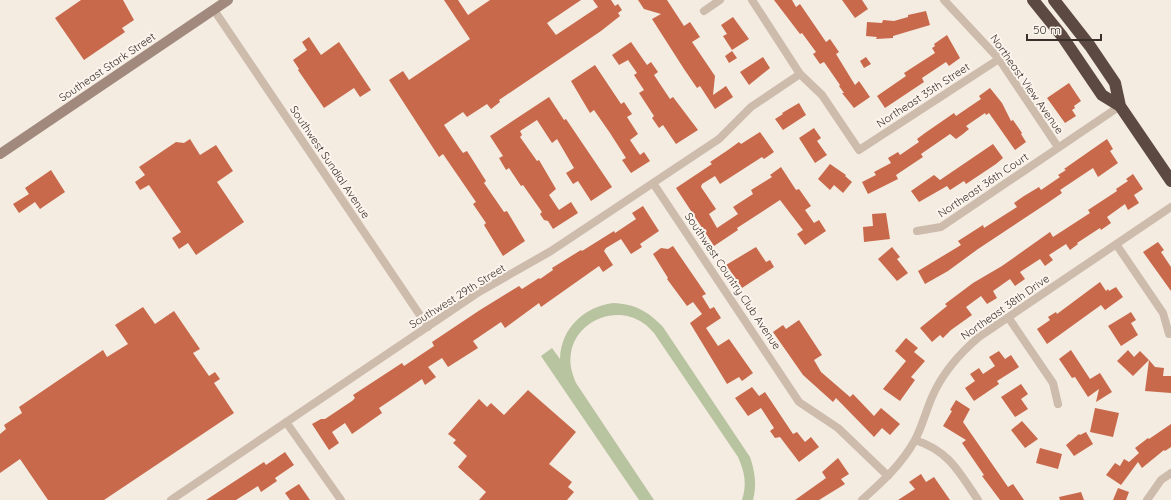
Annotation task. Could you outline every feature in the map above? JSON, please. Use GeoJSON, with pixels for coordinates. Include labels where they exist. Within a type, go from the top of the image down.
{"type":"FeatureCollection","features":[{"type":"Feature","properties":{"kind":"highway"},"geometry":{"type":"LineString","coordinates":[[1032,0],[1062,36],[1102,95],[1120,106]]}},
{"type":"Feature","properties":{"kind":"highway"},"geometry":{"type":"LineString","coordinates":[[1054,0],[1090,46],[1115,83],[1120,106],[1171,181]]}},
{"type":"Feature","properties":{"kind":"main road","name":"Southeast Stark Street"},"geometry":{"type":"LineString","coordinates":[[0,154],[228,0]]}},
{"type":"Feature","properties":{"kind":"street"},"geometry":{"type":"LineString","coordinates":[[704,11],[720,0]]}},
{"type":"Feature","properties":{"kind":"street"},"geometry":{"type":"LineString","coordinates":[[752,0],[800,74]]}},
{"type":"Feature","properties":{"kind":"street","name":"Northeast View Avenue"},"geometry":{"type":"LineString","coordinates":[[944,0],[999,59],[1058,147]]}},
{"type":"Feature","properties":{"kind":"street","name":"Southwest Sundial Avenue"},"geometry":{"type":"LineString","coordinates":[[214,10],[428,327]]}},
{"type":"Feature","properties":{"kind":"street","name":"Northeast 35th Street"},"geometry":{"type":"LineString","coordinates":[[800,74],[822,95],[859,150],[999,59]]}},
{"type":"Feature","properties":{"kind":"street","name":"Southwest 29th Street"},"geometry":{"type":"LineString","coordinates":[[171,500],[479,292],[550,251],[719,139],[751,107],[800,74]]}},
{"type":"Feature","properties":{"kind":"street","name":"Northeast 36th Court"},"geometry":{"type":"LineString","coordinates":[[917,231],[941,227],[1120,106]]}},
{"type":"Feature","properties":{"kind":"street","name":"Southwest Country Club Avenue"},"geometry":{"type":"LineString","coordinates":[[653,183],[794,392],[799,402],[838,428],[888,476]]}},
{"type":"Feature","properties":{"kind":"street","name":"Northeast 38th Drive"},"geometry":{"type":"LineString","coordinates":[[862,500],[888,476],[915,440],[932,396],[944,375],[964,350],[1008,317],[1171,207]]}},
{"type":"Feature","properties":{"kind":"street"},"geometry":{"type":"LineString","coordinates":[[1116,244],[1162,313],[1169,334]]}},
{"type":"Feature","properties":{"kind":"street"},"geometry":{"type":"LineString","coordinates":[[1008,317],[1053,383],[1058,404]]}},
{"type":"Feature","properties":{"kind":"street"},"geometry":{"type":"LineString","coordinates":[[286,422],[341,500]]}},
{"type":"Feature","properties":{"kind":"street"},"geometry":{"type":"LineString","coordinates":[[915,440],[927,444],[946,456],[954,464],[978,500]]}},
{"type":"Feature","properties":{"kind":"street"},"geometry":{"type":"LineString","coordinates":[[1147,500],[1161,480],[1171,473]]}},
{"type":"Feature","properties":{"kind":"green space"},"geometry":{"type":"Polygon","coordinates":[[[613,303],[641,309],[663,327],[750,457],[755,478],[753,500],[742,500],[744,478],[738,457],[654,333],[647,326],[632,318],[621,315],[610,316],[589,324],[574,342],[570,357],[572,372],[576,383],[654,500],[639,500],[541,356],[552,348],[560,359],[561,348],[565,338],[576,321],[593,309],[602,305],[613,303]]]}},
{"type":"Feature","properties":{"kind":"building"},"geometry":{"type":"Polygon","coordinates":[[[81,0],[123,0],[134,20],[122,28],[125,32],[84,60],[55,18],[81,0]]]}},
{"type":"Feature","properties":{"kind":"building"},"geometry":{"type":"Polygon","coordinates":[[[444,0],[458,0],[468,15],[490,0],[581,0],[547,23],[556,35],[598,7],[593,0],[611,0],[615,6],[618,4],[622,10],[618,13],[620,16],[601,31],[499,100],[500,102],[491,109],[487,104],[467,117],[463,112],[444,125],[463,153],[467,151],[486,181],[484,183],[504,212],[507,211],[525,241],[503,256],[484,225],[486,223],[473,204],[476,202],[443,154],[439,157],[389,80],[403,71],[409,80],[470,39],[444,0]]]}},
{"type":"Feature","properties":{"kind":"building"},"geometry":{"type":"Polygon","coordinates":[[[638,0],[667,0],[684,26],[690,22],[700,37],[692,42],[715,76],[713,95],[726,86],[733,97],[715,109],[700,86],[697,88],[652,19],[661,14],[644,9],[638,0]]]}},
{"type":"Feature","properties":{"kind":"building"},"geometry":{"type":"Polygon","coordinates":[[[774,0],[792,0],[796,7],[800,4],[826,42],[830,39],[839,52],[836,54],[855,85],[859,81],[870,97],[854,108],[842,93],[844,93],[839,86],[840,85],[824,62],[820,64],[813,54],[816,52],[774,0]]]}},
{"type":"Feature","properties":{"kind":"building"},"geometry":{"type":"Polygon","coordinates":[[[842,0],[862,0],[868,9],[855,18],[842,0]]]}},
{"type":"Feature","properties":{"kind":"building"},"geometry":{"type":"Polygon","coordinates":[[[926,11],[930,25],[893,36],[893,38],[876,39],[877,37],[866,36],[867,22],[882,23],[883,20],[894,21],[908,17],[908,15],[926,11]]]}},
{"type":"Feature","properties":{"kind":"building"},"geometry":{"type":"Polygon","coordinates":[[[733,17],[749,39],[732,50],[723,36],[727,34],[721,25],[733,17]]]}},
{"type":"Feature","properties":{"kind":"building"},"geometry":{"type":"Polygon","coordinates":[[[947,35],[960,58],[949,66],[946,62],[922,78],[924,82],[885,108],[877,96],[906,76],[904,73],[935,53],[932,48],[935,46],[934,44],[947,35]]]}},
{"type":"Feature","properties":{"kind":"building"},"geometry":{"type":"Polygon","coordinates":[[[309,37],[321,55],[339,42],[371,90],[360,97],[354,88],[324,108],[298,70],[299,69],[293,60],[307,50],[302,42],[309,37]]]}},
{"type":"Feature","properties":{"kind":"building"},"geometry":{"type":"Polygon","coordinates":[[[631,42],[647,65],[651,62],[658,72],[654,75],[670,99],[673,97],[698,130],[676,144],[663,125],[659,128],[652,118],[654,116],[639,93],[644,90],[634,75],[637,73],[628,60],[619,65],[612,55],[631,42]]]}},
{"type":"Feature","properties":{"kind":"building"},"geometry":{"type":"Polygon","coordinates":[[[732,51],[737,58],[729,63],[725,56],[732,51]]]}},
{"type":"Feature","properties":{"kind":"building"},"geometry":{"type":"Polygon","coordinates":[[[763,57],[770,68],[749,85],[740,72],[763,57]]]}},
{"type":"Feature","properties":{"kind":"building"},"geometry":{"type":"Polygon","coordinates":[[[866,57],[871,64],[864,68],[860,61],[866,57]]]}},
{"type":"Feature","properties":{"kind":"building"},"geometry":{"type":"Polygon","coordinates":[[[595,65],[621,104],[624,102],[632,114],[627,117],[638,134],[630,140],[640,155],[644,152],[650,161],[631,173],[622,160],[626,158],[610,133],[594,110],[590,113],[571,81],[595,65]]]}},
{"type":"Feature","properties":{"kind":"building"},"geometry":{"type":"Polygon","coordinates":[[[1069,83],[1081,101],[1074,106],[1075,108],[1072,110],[1076,116],[1065,123],[1047,98],[1069,83]]]}},
{"type":"Feature","properties":{"kind":"building"},"geometry":{"type":"Polygon","coordinates":[[[990,88],[1002,103],[1011,121],[1013,120],[1022,133],[1021,134],[1026,142],[1015,150],[989,113],[986,115],[985,113],[966,126],[969,129],[956,139],[950,134],[921,154],[923,157],[896,175],[898,179],[868,194],[862,182],[876,175],[874,172],[891,163],[888,158],[898,152],[900,155],[919,142],[917,139],[954,113],[956,116],[981,99],[979,96],[990,88]]]}},
{"type":"Feature","properties":{"kind":"building"},"geometry":{"type":"Polygon","coordinates":[[[549,97],[564,120],[566,119],[612,187],[591,201],[578,181],[573,184],[566,173],[574,168],[557,139],[552,143],[537,120],[520,131],[522,135],[520,137],[537,161],[539,160],[556,189],[549,195],[559,210],[571,202],[578,213],[553,229],[548,221],[544,220],[540,214],[542,212],[523,185],[521,186],[509,168],[506,170],[499,158],[503,156],[490,136],[549,97]]]}},
{"type":"Feature","properties":{"kind":"building"},"geometry":{"type":"Polygon","coordinates":[[[799,103],[806,115],[783,130],[775,119],[799,103]]]}},
{"type":"Feature","properties":{"kind":"building"},"geometry":{"type":"Polygon","coordinates":[[[814,128],[821,138],[817,141],[827,155],[815,163],[799,138],[814,128]]]}},
{"type":"Feature","properties":{"kind":"building"},"geometry":{"type":"Polygon","coordinates":[[[760,132],[774,152],[764,159],[762,157],[720,184],[715,176],[702,184],[701,187],[716,209],[709,214],[717,228],[738,214],[733,207],[753,194],[751,190],[772,177],[770,175],[781,167],[796,190],[799,189],[811,206],[805,210],[814,223],[819,220],[826,231],[805,245],[797,234],[803,230],[780,200],[737,228],[738,230],[714,246],[676,188],[712,164],[710,162],[739,142],[741,144],[760,132]]]}},
{"type":"Feature","properties":{"kind":"building"},"geometry":{"type":"Polygon","coordinates":[[[190,139],[200,155],[216,145],[233,171],[217,182],[244,222],[196,255],[188,243],[179,249],[172,238],[181,232],[149,185],[140,190],[135,182],[145,175],[139,167],[176,142],[184,143],[190,139]]]}},
{"type":"Feature","properties":{"kind":"building"},"geometry":{"type":"Polygon","coordinates":[[[1107,139],[1113,149],[1110,151],[1118,163],[1098,177],[1093,168],[1060,190],[1062,193],[978,249],[948,271],[925,284],[918,271],[961,245],[958,241],[983,225],[984,228],[1017,207],[1014,203],[1024,196],[1039,187],[1041,190],[1060,177],[1058,175],[1066,170],[1064,169],[1107,139]]]}},
{"type":"Feature","properties":{"kind":"building"},"geometry":{"type":"Polygon","coordinates":[[[993,144],[1003,158],[966,184],[964,181],[950,190],[947,186],[919,202],[911,191],[934,175],[940,180],[993,144]]]}},
{"type":"Feature","properties":{"kind":"building"},"geometry":{"type":"Polygon","coordinates":[[[830,164],[846,175],[845,176],[852,182],[843,193],[834,185],[830,190],[818,179],[830,164]]]}},
{"type":"Feature","properties":{"kind":"building"},"geometry":{"type":"Polygon","coordinates":[[[51,170],[65,192],[40,209],[35,202],[19,213],[13,204],[29,194],[25,188],[51,170]]]}},
{"type":"Feature","properties":{"kind":"building"},"geometry":{"type":"Polygon","coordinates":[[[1133,174],[1143,189],[1134,195],[1139,203],[1128,210],[1125,204],[1107,217],[1111,223],[1101,230],[1100,228],[1077,243],[1078,244],[1070,250],[1066,244],[1049,255],[1053,260],[1045,266],[1040,259],[1020,272],[1025,279],[1015,286],[1010,279],[993,291],[997,298],[987,304],[981,296],[966,307],[972,315],[951,330],[943,338],[940,335],[932,342],[920,328],[947,306],[945,304],[973,283],[1002,266],[1050,232],[1053,237],[1090,213],[1088,210],[1117,191],[1116,189],[1128,181],[1126,179],[1133,174]]]}},
{"type":"Feature","properties":{"kind":"building"},"geometry":{"type":"Polygon","coordinates":[[[643,206],[659,231],[640,244],[642,247],[631,254],[621,239],[606,248],[604,251],[613,265],[603,272],[599,266],[541,307],[539,303],[505,328],[501,322],[473,341],[478,348],[448,367],[442,358],[428,367],[436,377],[425,385],[422,379],[379,408],[382,413],[352,434],[345,423],[332,432],[339,443],[329,450],[312,424],[321,419],[325,419],[352,401],[355,398],[353,395],[402,363],[404,366],[434,346],[432,342],[480,310],[519,286],[522,289],[539,278],[540,279],[553,270],[552,268],[581,250],[582,251],[614,231],[615,233],[636,219],[632,213],[643,206]]]}},
{"type":"Feature","properties":{"kind":"building"},"geometry":{"type":"Polygon","coordinates":[[[886,213],[890,239],[864,242],[863,227],[873,226],[872,214],[886,213]]]}},
{"type":"Feature","properties":{"kind":"building"},"geometry":{"type":"Polygon","coordinates":[[[1158,242],[1164,250],[1161,252],[1171,267],[1171,291],[1143,252],[1158,242]]]}},
{"type":"Feature","properties":{"kind":"building"},"geometry":{"type":"Polygon","coordinates":[[[673,246],[706,294],[702,296],[710,309],[714,307],[721,318],[706,328],[718,346],[729,339],[753,373],[742,381],[739,377],[727,384],[690,323],[702,314],[693,302],[687,306],[667,279],[668,278],[653,254],[661,248],[668,249],[673,246]]]}},
{"type":"Feature","properties":{"kind":"building"},"geometry":{"type":"Polygon","coordinates":[[[756,247],[766,262],[770,260],[774,267],[742,288],[726,265],[756,247]]]}},
{"type":"Feature","properties":{"kind":"building"},"geometry":{"type":"Polygon","coordinates":[[[892,247],[900,257],[897,259],[908,273],[897,281],[878,259],[892,247]]]}},
{"type":"Feature","properties":{"kind":"building"},"geometry":{"type":"Polygon","coordinates":[[[1100,282],[1106,291],[1116,287],[1123,297],[1105,310],[1101,305],[1047,344],[1037,329],[1050,320],[1048,317],[1056,312],[1057,314],[1100,282]]]}},
{"type":"Feature","properties":{"kind":"building"},"geometry":{"type":"Polygon","coordinates":[[[143,307],[155,324],[174,311],[200,349],[193,353],[209,376],[215,372],[220,379],[214,383],[234,413],[104,500],[48,500],[20,459],[0,473],[0,434],[6,429],[4,425],[22,413],[19,407],[103,350],[107,357],[128,344],[115,325],[143,307]]]}},
{"type":"Feature","properties":{"kind":"building"},"geometry":{"type":"Polygon","coordinates":[[[1131,312],[1136,320],[1131,323],[1138,335],[1121,346],[1108,326],[1131,312]]]}},
{"type":"Feature","properties":{"kind":"building"},"geometry":{"type":"Polygon","coordinates":[[[799,320],[822,355],[814,360],[821,372],[850,397],[853,394],[874,416],[881,408],[900,424],[890,435],[882,428],[874,437],[836,398],[833,402],[803,375],[773,332],[783,325],[786,329],[799,320]]]}},
{"type":"Feature","properties":{"kind":"building"},"geometry":{"type":"Polygon","coordinates":[[[906,338],[918,348],[914,352],[925,361],[911,377],[915,380],[900,401],[883,389],[906,361],[895,351],[906,338]]]}},
{"type":"Feature","properties":{"kind":"building"},"geometry":{"type":"Polygon","coordinates":[[[1071,350],[1090,379],[1100,373],[1112,392],[1096,402],[1099,389],[1088,397],[1075,377],[1072,378],[1059,359],[1071,350]]]}},
{"type":"Feature","properties":{"kind":"building"},"geometry":{"type":"Polygon","coordinates":[[[1128,350],[1134,357],[1140,351],[1149,360],[1133,376],[1117,361],[1128,350]]]}},
{"type":"Feature","properties":{"kind":"building"},"geometry":{"type":"Polygon","coordinates":[[[999,351],[1005,359],[1011,355],[1019,367],[997,381],[999,384],[974,401],[965,388],[975,381],[970,374],[979,368],[983,374],[995,366],[989,357],[999,351]]]}},
{"type":"Feature","properties":{"kind":"building"},"geometry":{"type":"Polygon","coordinates":[[[1149,360],[1155,367],[1164,368],[1163,376],[1171,376],[1171,393],[1145,391],[1149,360]]]}},
{"type":"Feature","properties":{"kind":"building"},"geometry":{"type":"Polygon","coordinates":[[[1021,384],[1028,394],[1021,399],[1028,409],[1015,417],[1001,397],[1021,384]]]}},
{"type":"Feature","properties":{"kind":"building"},"geometry":{"type":"Polygon","coordinates":[[[752,387],[759,396],[765,392],[793,434],[797,432],[805,442],[811,437],[819,447],[799,462],[780,437],[775,438],[770,431],[774,428],[761,408],[748,416],[735,398],[752,387]]]}},
{"type":"Feature","properties":{"kind":"building"},"geometry":{"type":"Polygon","coordinates":[[[528,390],[576,432],[549,464],[572,482],[568,487],[574,492],[567,500],[479,500],[486,492],[458,467],[467,456],[453,443],[456,440],[448,434],[479,399],[487,407],[491,403],[504,415],[528,390]]]}},
{"type":"Feature","properties":{"kind":"building"},"geometry":{"type":"Polygon","coordinates":[[[956,400],[970,409],[963,422],[1008,487],[1013,484],[1024,500],[1000,500],[982,476],[984,475],[962,443],[966,440],[943,426],[952,411],[950,410],[956,400]]]}},
{"type":"Feature","properties":{"kind":"building"},"geometry":{"type":"Polygon","coordinates":[[[1095,408],[1119,413],[1113,437],[1090,432],[1095,408]]]}},
{"type":"Feature","properties":{"kind":"building"},"geometry":{"type":"Polygon","coordinates":[[[1022,421],[1038,439],[1025,448],[1011,430],[1022,421]]]}},
{"type":"Feature","properties":{"kind":"building"},"geometry":{"type":"Polygon","coordinates":[[[1171,424],[1171,447],[1165,451],[1164,450],[1142,468],[1138,462],[1121,485],[1106,475],[1115,463],[1120,466],[1124,459],[1129,462],[1139,453],[1135,448],[1171,424]]]}},
{"type":"Feature","properties":{"kind":"building"},"geometry":{"type":"Polygon","coordinates":[[[1086,432],[1093,444],[1074,456],[1066,445],[1079,434],[1080,435],[1086,432]]]}},
{"type":"Feature","properties":{"kind":"building"},"geometry":{"type":"Polygon","coordinates":[[[1040,448],[1062,454],[1058,469],[1036,463],[1040,448]]]}},
{"type":"Feature","properties":{"kind":"building"},"geometry":{"type":"Polygon","coordinates":[[[285,452],[294,465],[275,478],[277,481],[261,492],[258,486],[236,500],[206,500],[264,462],[266,465],[285,452]]]}},
{"type":"Feature","properties":{"kind":"building"},"geometry":{"type":"Polygon","coordinates":[[[838,458],[849,474],[841,479],[845,484],[819,500],[795,500],[826,478],[822,472],[838,458]]]}},
{"type":"Feature","properties":{"kind":"building"},"geometry":{"type":"Polygon","coordinates":[[[921,474],[926,482],[934,477],[950,500],[898,500],[915,489],[909,482],[921,474]]]}},
{"type":"Feature","properties":{"kind":"building"},"geometry":{"type":"Polygon","coordinates":[[[299,484],[310,500],[290,500],[285,493],[299,484]]]}},
{"type":"Feature","properties":{"kind":"building"},"geometry":{"type":"Polygon","coordinates":[[[1118,488],[1129,492],[1126,500],[1113,500],[1118,488]]]}},
{"type":"Feature","properties":{"kind":"building"},"geometry":{"type":"Polygon","coordinates":[[[1081,492],[1084,500],[1060,500],[1059,497],[1081,492]]]}}]}
